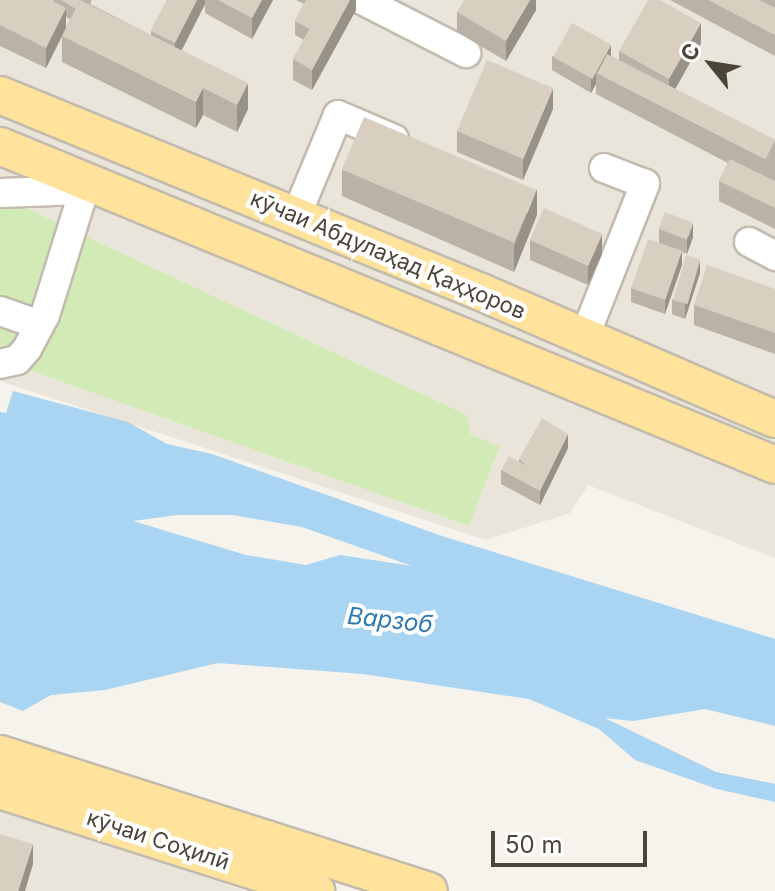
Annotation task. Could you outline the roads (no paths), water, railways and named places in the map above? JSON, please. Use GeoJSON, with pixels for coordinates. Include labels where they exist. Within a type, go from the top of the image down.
{"type":"FeatureCollection","features":[{"type":"Feature","properties":{"kind":"main road","name":"кӯчаи Абдулаҳад Қаҳҳоров"},"geometry":{"type":"LineString","coordinates":[[0,95],[770,414]]}},
{"type":"Feature","properties":{"kind":"main road","name":"кӯчаи Абдулаҳад Қаҳҳоров"},"geometry":{"type":"LineString","coordinates":[[0,146],[775,465]]}},
{"type":"Feature","properties":{"kind":"main road"},"geometry":{"type":"LineString","coordinates":[[0,754],[429,891]]}},
{"type":"Feature","properties":{"kind":"main road","name":"кӯчаи Соҳилӣ"},"geometry":{"type":"LineString","coordinates":[[0,790],[316,891]]}},
{"type":"Feature","properties":{"kind":"street"},"geometry":{"type":"LineString","coordinates":[[362,0],[466,53]]}},
{"type":"Feature","properties":{"kind":"street"},"geometry":{"type":"LineString","coordinates":[[296,216],[338,115],[422,150]]}},
{"type":"Feature","properties":{"kind":"street"},"geometry":{"type":"LineString","coordinates":[[584,338],[645,184],[604,168]]}},
{"type":"Feature","properties":{"kind":"street"},"geometry":{"type":"LineString","coordinates":[[0,193],[84,190],[61,273],[40,325],[17,360],[0,364]]}},
{"type":"Feature","properties":{"kind":"street"},"geometry":{"type":"LineString","coordinates":[[749,242],[775,256]]}},
{"type":"Feature","properties":{"kind":"street"},"geometry":{"type":"LineString","coordinates":[[0,311],[40,325]]}},
{"type":"Feature","properties":{"kind":"water","name":"Варзоб"},"geometry":{"type":"Polygon","coordinates":[[[13,391],[128,422],[167,444],[212,454],[445,537],[775,639],[775,726],[705,709],[633,721],[605,718],[716,772],[775,784],[775,802],[717,789],[635,760],[599,729],[529,699],[363,674],[218,663],[105,690],[51,695],[23,711],[0,702],[0,412],[6,413],[13,391]],[[177,515],[133,521],[246,555],[306,565],[340,555],[412,566],[302,527],[233,515],[177,515]]]}}]}
